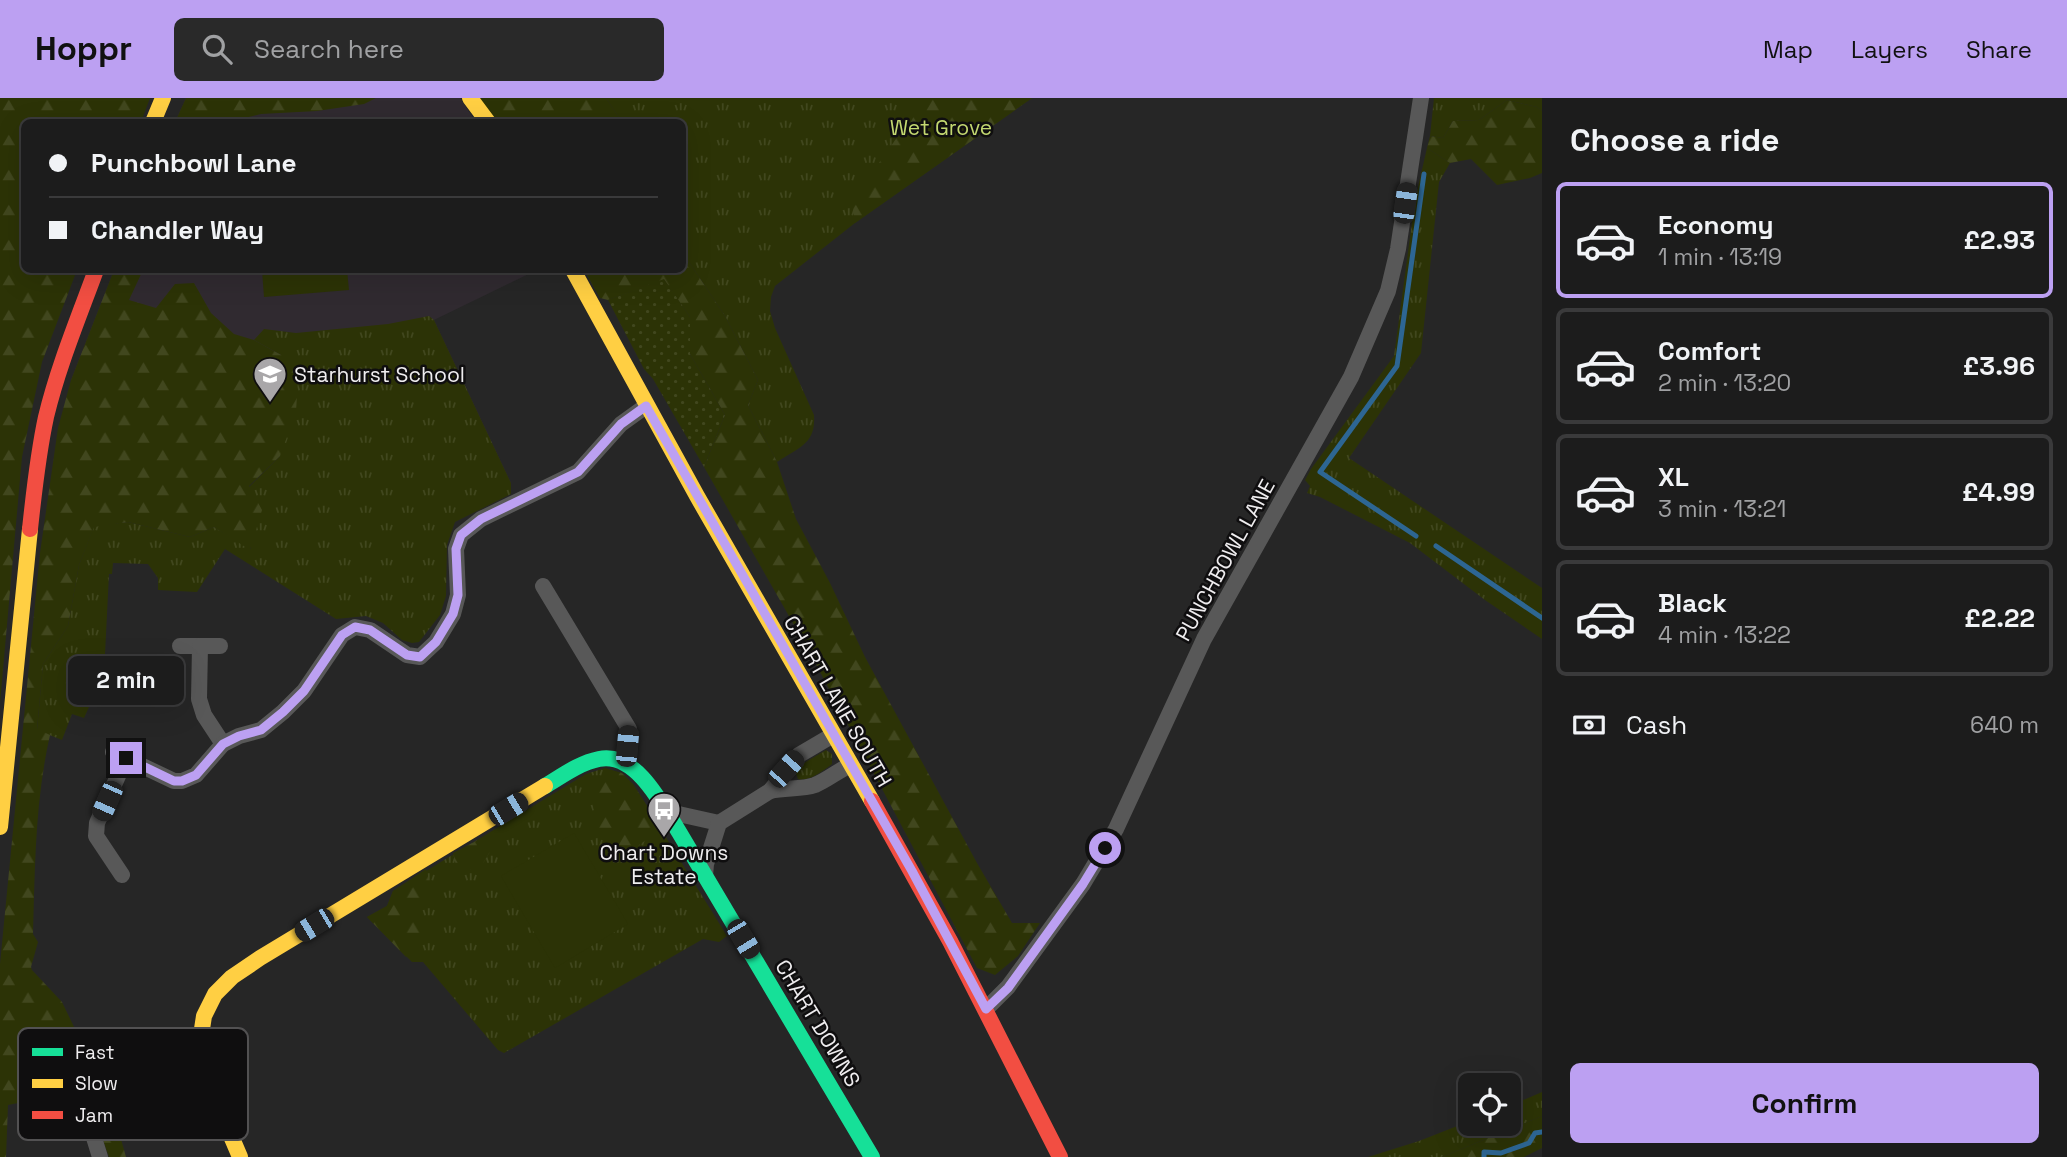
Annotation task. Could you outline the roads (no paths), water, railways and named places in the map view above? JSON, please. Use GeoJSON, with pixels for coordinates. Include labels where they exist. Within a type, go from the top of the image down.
{"type":"FeatureCollection","features":[{"type":"Feature","properties":{"kind":"main road"},"geometry":{"type":"LineString","coordinates":[[154,119],[163,98]]}},
{"type":"Feature","properties":{"kind":"main road"},"geometry":{"type":"LineString","coordinates":[[470,98],[486,119]]}},
{"type":"Feature","properties":{"kind":"main road"},"geometry":{"type":"LineString","coordinates":[[0,827],[21,599],[37,469],[46,417],[56,383],[95,273]]}},
{"type":"Feature","properties":{"kind":"main road","name":"CHART LANE SOUTH"},"geometry":{"type":"LineString","coordinates":[[575,273],[646,406],[912,871],[986,1009],[1060,1157]]}},
{"type":"Feature","properties":{"kind":"main road"},"geometry":{"type":"LineString","coordinates":[[202,1028],[204,1016],[215,994],[232,977],[260,958],[573,769],[595,758],[611,758],[625,762]]}},
{"type":"Feature","properties":{"kind":"main road","name":"CHART DOWNS"},"geometry":{"type":"LineString","coordinates":[[625,762],[640,775],[665,811],[872,1157]]}},
{"type":"Feature","properties":{"kind":"main road"},"geometry":{"type":"LineString","coordinates":[[233,1140],[240,1157]]}},
{"type":"Feature","properties":{"kind":"street","name":"PUNCHBOWL LANE"},"geometry":{"type":"LineString","coordinates":[[986,1009],[1016,977],[1083,884],[1116,829],[1204,639],[1351,377],[1388,291],[1398,249],[1421,98]]}},
{"type":"Feature","properties":{"kind":"street"},"geometry":{"type":"LineString","coordinates":[[122,875],[96,836],[97,823],[119,755],[174,781],[182,781],[196,775],[223,744],[261,730],[283,712],[304,691],[342,635],[355,627],[370,630],[407,655],[420,657],[436,642],[453,614],[458,595],[456,549],[461,535],[481,519],[518,499],[578,472],[621,424],[646,406]]}},
{"type":"Feature","properties":{"kind":"street"},"geometry":{"type":"LineString","coordinates":[[543,586],[629,729],[625,762]]}},
{"type":"Feature","properties":{"kind":"street"},"geometry":{"type":"LineString","coordinates":[[180,646],[220,646]]}},
{"type":"Feature","properties":{"kind":"street"},"geometry":{"type":"LineString","coordinates":[[200,646],[199,699],[204,715],[223,744]]}},
{"type":"Feature","properties":{"kind":"street"},"geometry":{"type":"LineString","coordinates":[[705,876],[719,823],[770,791],[799,755],[833,736]]}},
{"type":"Feature","properties":{"kind":"street"},"geometry":{"type":"LineString","coordinates":[[770,791],[814,785],[850,765]]}},
{"type":"Feature","properties":{"kind":"street"},"geometry":{"type":"LineString","coordinates":[[665,811],[719,823]]}},
{"type":"Feature","properties":{"kind":"street"},"geometry":{"type":"LineString","coordinates":[[95,1140],[100,1157]]}},
{"type":"Feature","properties":{"kind":"waterway"},"geometry":{"type":"LineString","coordinates":[[1416,536],[1320,472],[1397,366],[1424,174]]}},
{"type":"Feature","properties":{"kind":"waterway"},"geometry":{"type":"LineString","coordinates":[[1436,546],[1542,618]]}},
{"type":"Feature","properties":{"kind":"waterway"},"geometry":{"type":"LineString","coordinates":[[1484,1157],[1484,1152],[1501,1153],[1529,1143],[1535,1133],[1542,1132]]}},
{"type":"Feature","properties":{"kind":"place","name":"Starhurst School"},"geometry":{"type":"Point","coordinates":[270,404]}},
{"type":"Feature","properties":{"kind":"place","name":"Chart Downs Estate"},"geometry":{"type":"Point","coordinates":[664,839]}},
{"type":"Feature","properties":{"kind":"park label","name":"Wet Grove"},"geometry":{"type":"Point","coordinates":[941,127]}}]}
